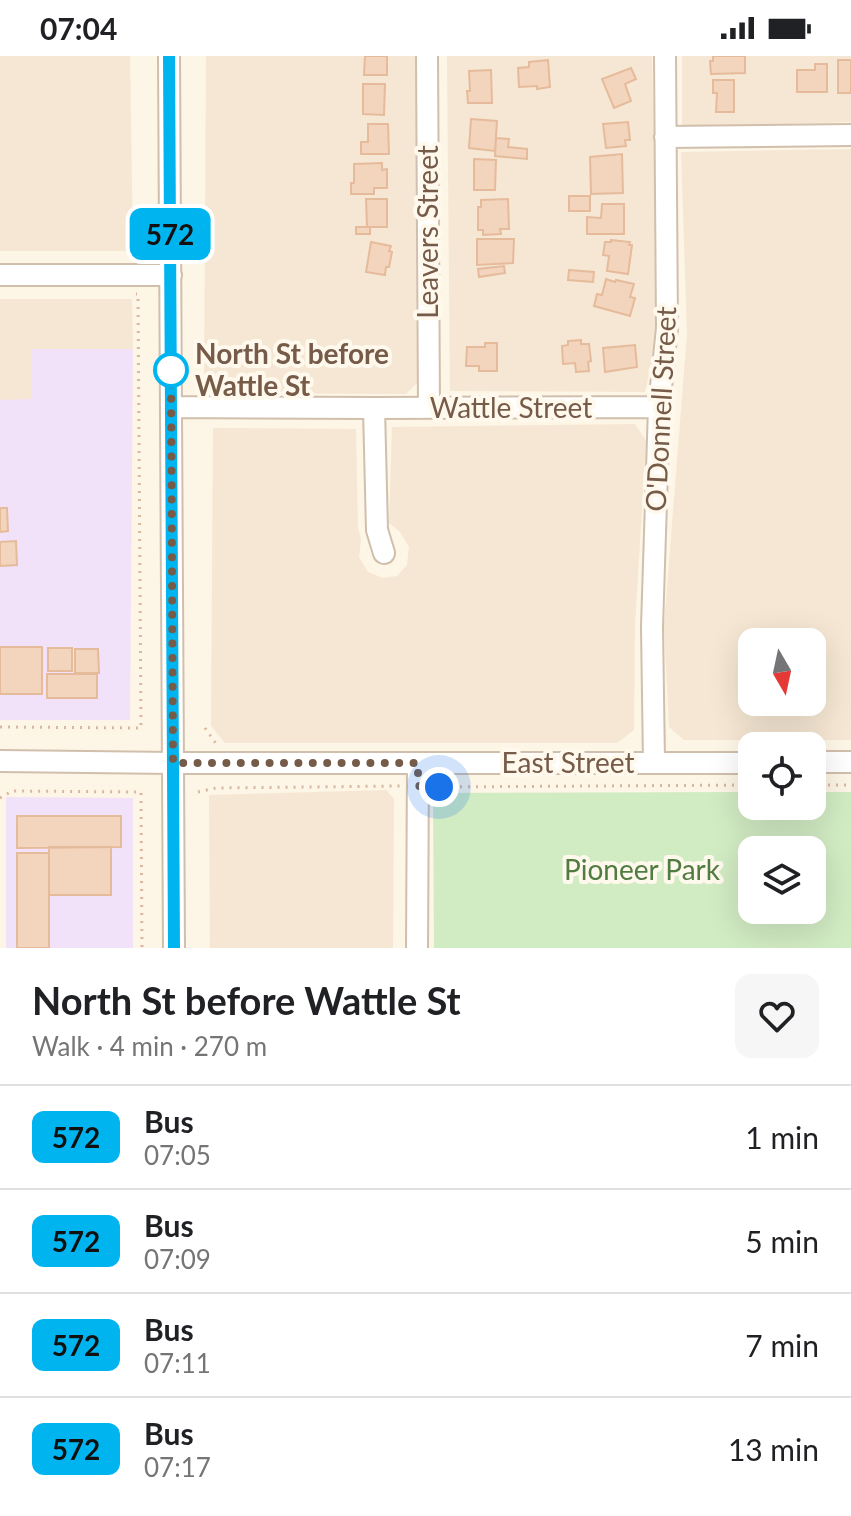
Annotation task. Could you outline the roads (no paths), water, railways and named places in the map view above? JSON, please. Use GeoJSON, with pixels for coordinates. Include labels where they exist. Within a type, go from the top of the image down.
{"type":"FeatureCollection","features":[{"type":"Feature","properties":{"kind":"street"},"geometry":{"type":"LineString","coordinates":[[169,56],[174,948]]}},
{"type":"Feature","properties":{"kind":"street","name":"Leavers Street"},"geometry":{"type":"LineString","coordinates":[[427,56],[429,408]]}},
{"type":"Feature","properties":{"kind":"street","name":"O'Donnell Street"},"geometry":{"type":"LineString","coordinates":[[654,762],[652,627],[659,407],[667,328],[665,56]]}},
{"type":"Feature","properties":{"kind":"street"},"geometry":{"type":"LineString","coordinates":[[665,137],[851,135]]}},
{"type":"Feature","properties":{"kind":"street"},"geometry":{"type":"LineString","coordinates":[[0,275],[171,275]]}},
{"type":"Feature","properties":{"kind":"street","name":"Wattle Street"},"geometry":{"type":"LineString","coordinates":[[171,407],[659,407]]}},
{"type":"Feature","properties":{"kind":"street"},"geometry":{"type":"LineString","coordinates":[[374,408],[377,530],[384,553]]}},
{"type":"Feature","properties":{"kind":"street","name":"East Street"},"geometry":{"type":"LineString","coordinates":[[0,761],[738,763]]}},
{"type":"Feature","properties":{"kind":"street"},"geometry":{"type":"LineString","coordinates":[[826,762],[851,762]]}},
{"type":"Feature","properties":{"kind":"street"},"geometry":{"type":"LineString","coordinates":[[417,948],[418,763]]}},
{"type":"Feature","properties":{"kind":"place","name":"North St before Wattle St"},"geometry":{"type":"Point","coordinates":[171,370]}},
{"type":"Feature","properties":{"kind":"park label","name":"Pioneer Park"},"geometry":{"type":"Point","coordinates":[642,870]}}]}
